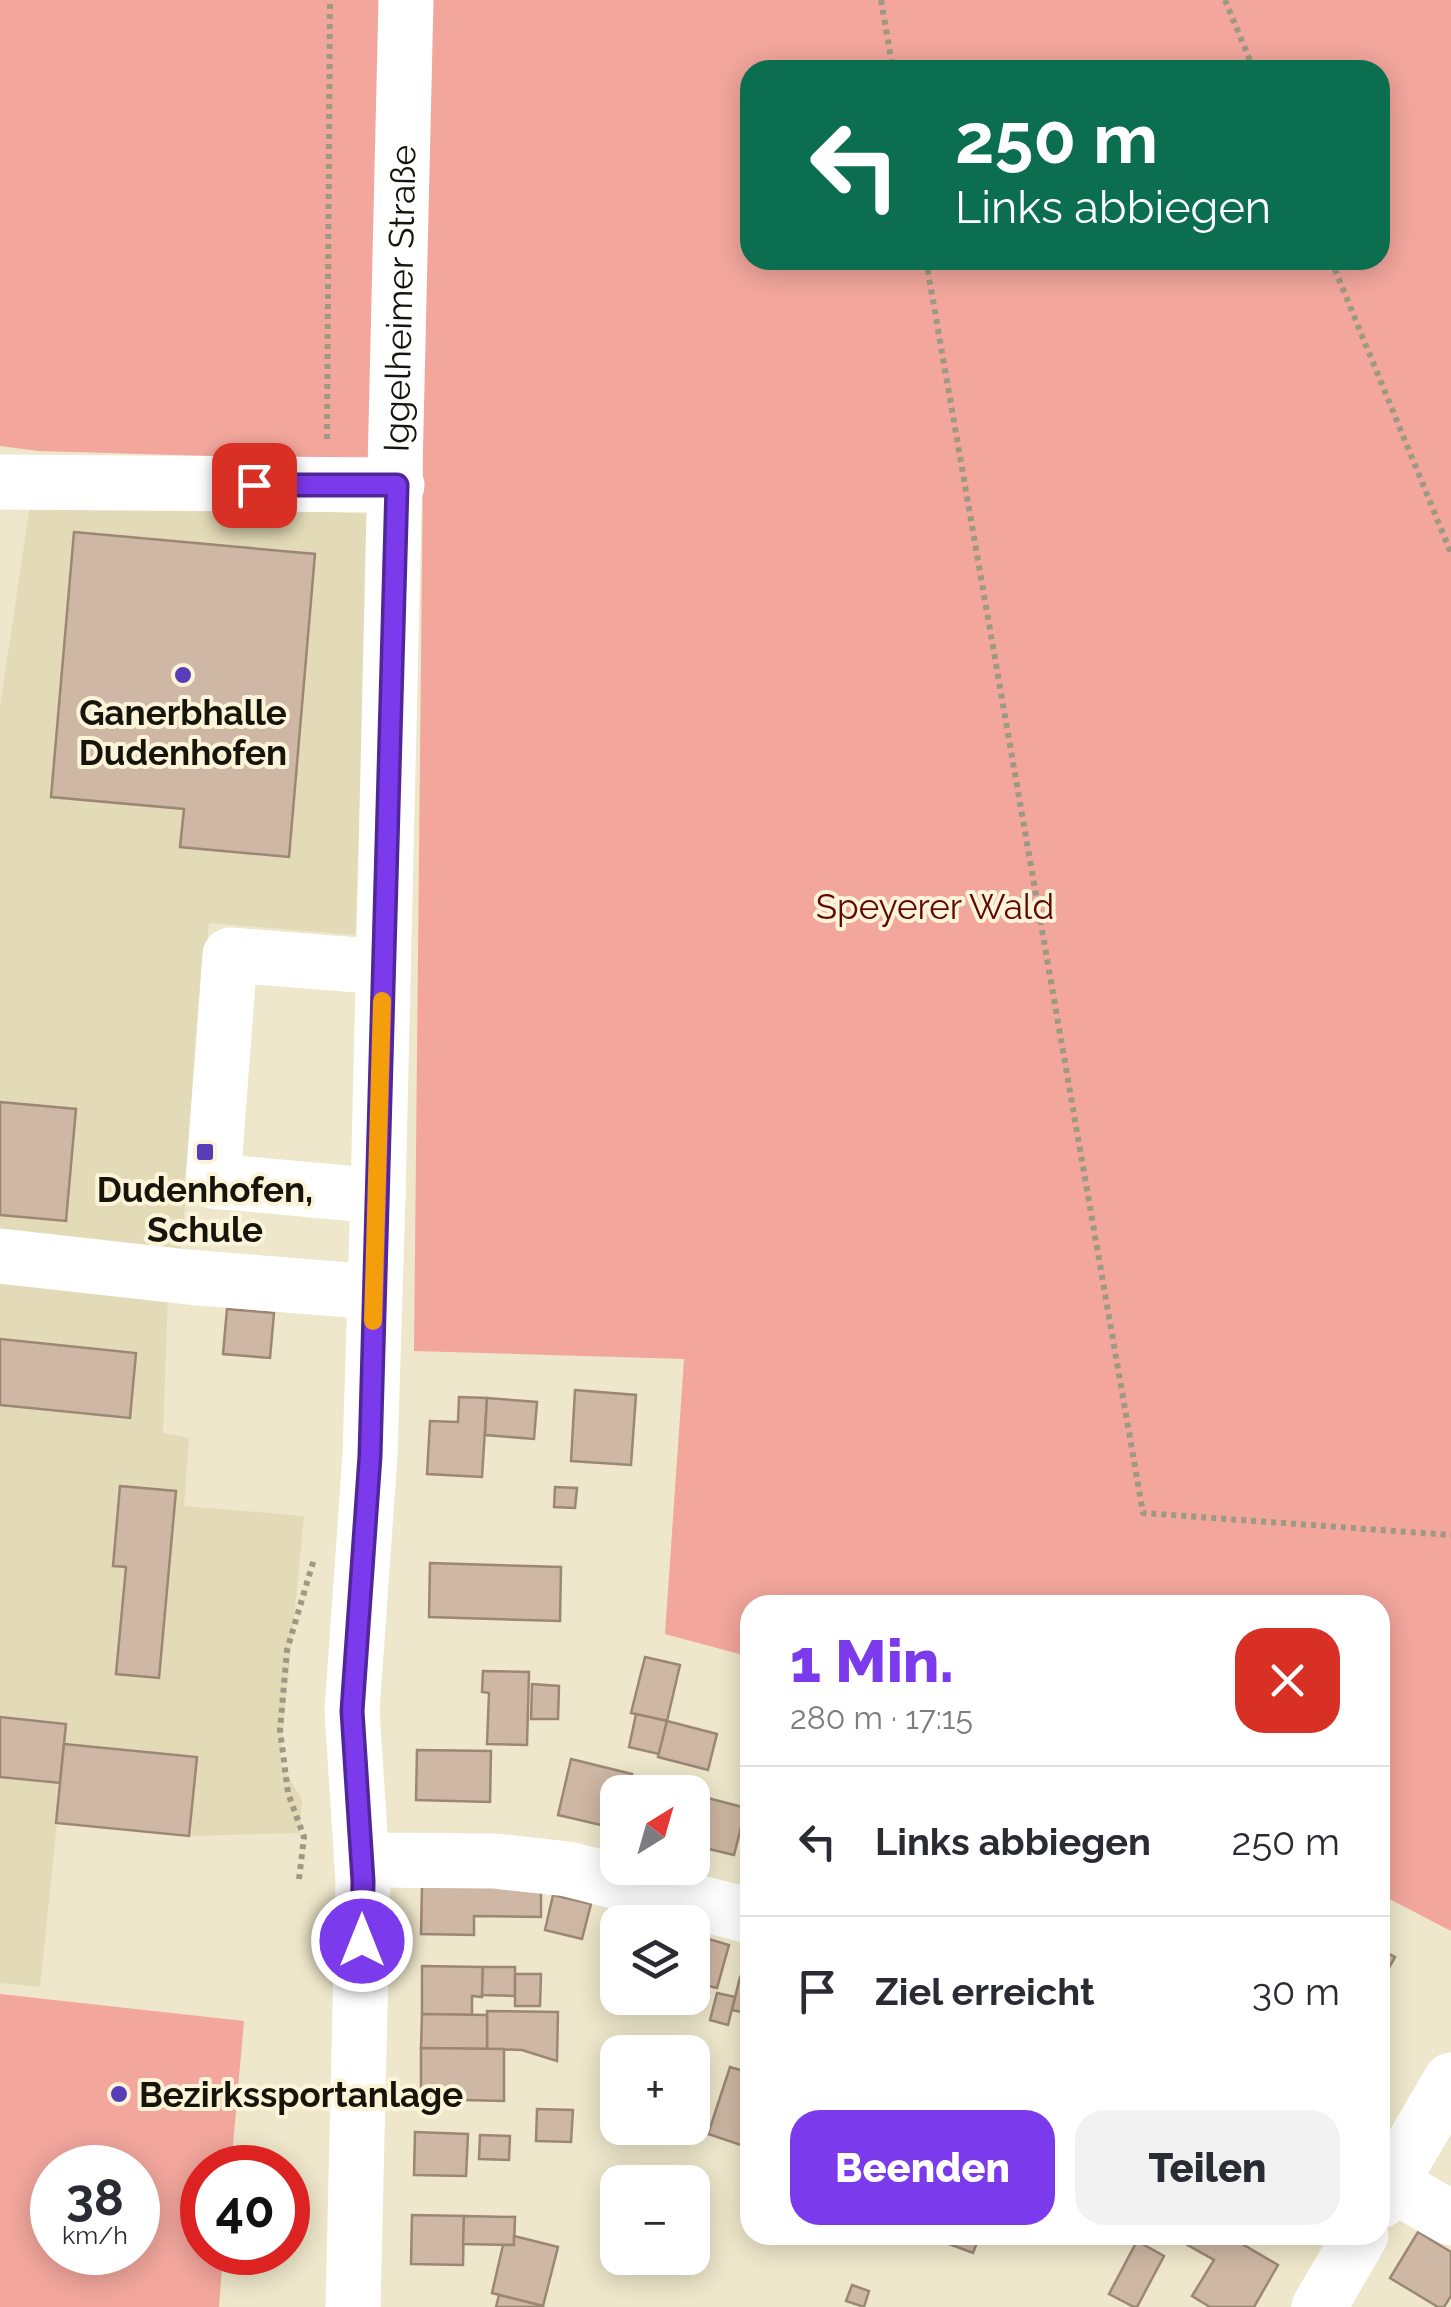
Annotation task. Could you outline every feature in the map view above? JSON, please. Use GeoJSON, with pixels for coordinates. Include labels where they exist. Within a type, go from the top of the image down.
{"type":"FeatureCollection","features":[{"type":"Feature","properties":{"kind":"street","name":"Iggelheimer Straße"},"geometry":{"type":"LineString","coordinates":[[353,2307],[362,1860],[352,1711],[370,1456],[406,0]]}},
{"type":"Feature","properties":{"kind":"street"},"geometry":{"type":"LineString","coordinates":[[0,482],[397,485]]}},
{"type":"Feature","properties":{"kind":"street"},"geometry":{"type":"LineString","coordinates":[[378,1196],[212,1181],[230,954],[382,967]]}},
{"type":"Feature","properties":{"kind":"street"},"geometry":{"type":"LineString","coordinates":[[0,1256],[188,1278],[374,1292]]}},
{"type":"Feature","properties":{"kind":"street"},"geometry":{"type":"LineString","coordinates":[[362,1860],[494,1861],[568,1869],[740,1913]]}},
{"type":"Feature","properties":{"kind":"street"},"geometry":{"type":"LineString","coordinates":[[1390,2177],[1451,2080]]}},
{"type":"Feature","properties":{"kind":"street"},"geometry":{"type":"LineString","coordinates":[[1390,2191],[1451,2218]]}},
{"type":"Feature","properties":{"kind":"street"},"geometry":{"type":"LineString","coordinates":[[1319,2307],[1354,2245]]}},
{"type":"Feature","properties":{"kind":"path"},"geometry":{"type":"LineString","coordinates":[[326,486],[330,0]]}},
{"type":"Feature","properties":{"kind":"path"},"geometry":{"type":"LineString","coordinates":[[881,0],[891,60]]}},
{"type":"Feature","properties":{"kind":"path"},"geometry":{"type":"LineString","coordinates":[[1225,0],[1250,60]]}},
{"type":"Feature","properties":{"kind":"path"},"geometry":{"type":"LineString","coordinates":[[928,270],[1143,1513],[1451,1534]]}},
{"type":"Feature","properties":{"kind":"path"},"geometry":{"type":"LineString","coordinates":[[1336,270],[1451,552]]}},
{"type":"Feature","properties":{"kind":"path"},"geometry":{"type":"LineString","coordinates":[[299,1879],[304,1837],[288,1792],[280,1730],[286,1650],[305,1580],[320,1544]]}},
{"type":"Feature","properties":{"kind":"shaded area"},"geometry":{"type":"Polygon","coordinates":[[[31,498],[372,514],[355,935],[209,923],[180,1263],[0,1245],[0,707],[31,498]]]}},
{"type":"Feature","properties":{"kind":"shaded area"},"geometry":{"type":"Polygon","coordinates":[[[0,1282],[168,1296],[163,1433],[189,1438],[184,1506],[304,1516],[280,1762],[302,1800],[300,1833],[189,1836],[57,1823],[40,1987],[0,1983],[0,1282]]]}},
{"type":"Feature","properties":{"kind":"green space","name":"Speyerer Wald"},"geometry":{"type":"Polygon","coordinates":[[[0,0],[1451,0],[1451,1931],[1390,1899],[1390,1595],[740,1595],[740,1654],[665,1634],[684,1359],[414,1351],[423,462],[39,451],[0,446],[0,0]]]}},
{"type":"Feature","properties":{"kind":"green space","name":"Bezirkssportanlage"},"geometry":{"type":"Polygon","coordinates":[[[0,1994],[244,2021],[233,2145],[180,2145],[180,2275],[221,2275],[219,2307],[0,2307],[0,1994]]]}},
{"type":"Feature","properties":{"kind":"building","name":"Ganerbhalle Dudenhofen"},"geometry":{"type":"Polygon","coordinates":[[[74,532],[315,554],[289,857],[180,847],[184,809],[51,797],[74,532]]]}},
{"type":"Feature","properties":{"kind":"building"},"geometry":{"type":"Polygon","coordinates":[[[0,1102],[76,1109],[66,1221],[0,1215],[0,1102]]]}},
{"type":"Feature","properties":{"kind":"building"},"geometry":{"type":"Polygon","coordinates":[[[227,1309],[274,1313],[270,1358],[223,1354],[227,1309]]]}},
{"type":"Feature","properties":{"kind":"building"},"geometry":{"type":"Polygon","coordinates":[[[0,1339],[136,1353],[130,1418],[0,1405],[0,1339]]]}},
{"type":"Feature","properties":{"kind":"building"},"geometry":{"type":"Polygon","coordinates":[[[575,1390],[636,1395],[631,1465],[571,1461],[575,1390]]]}},
{"type":"Feature","properties":{"kind":"building"},"geometry":{"type":"Polygon","coordinates":[[[459,1397],[487,1398],[482,1477],[427,1474],[430,1421],[458,1422],[459,1397]]]}},
{"type":"Feature","properties":{"kind":"building"},"geometry":{"type":"Polygon","coordinates":[[[487,1398],[537,1402],[534,1439],[485,1435],[487,1398]]]}},
{"type":"Feature","properties":{"kind":"building"},"geometry":{"type":"Polygon","coordinates":[[[120,1486],[176,1491],[159,1678],[116,1674],[126,1567],[113,1566],[120,1486]]]}},
{"type":"Feature","properties":{"kind":"building"},"geometry":{"type":"Polygon","coordinates":[[[555,1487],[577,1488],[575,1508],[554,1507],[555,1487]]]}},
{"type":"Feature","properties":{"kind":"building"},"geometry":{"type":"Polygon","coordinates":[[[430,1563],[561,1567],[560,1621],[429,1617],[430,1563]]]}},
{"type":"Feature","properties":{"kind":"building"},"geometry":{"type":"Polygon","coordinates":[[[645,1657],[680,1665],[667,1721],[631,1713],[645,1657]]]}},
{"type":"Feature","properties":{"kind":"building"},"geometry":{"type":"Polygon","coordinates":[[[483,1671],[529,1672],[527,1745],[487,1744],[489,1693],[482,1692],[483,1671]]]}},
{"type":"Feature","properties":{"kind":"building"},"geometry":{"type":"Polygon","coordinates":[[[532,1684],[559,1686],[558,1719],[531,1719],[532,1684]]]}},
{"type":"Feature","properties":{"kind":"building"},"geometry":{"type":"Polygon","coordinates":[[[636,1714],[667,1721],[659,1754],[629,1747],[636,1714]]]}},
{"type":"Feature","properties":{"kind":"building"},"geometry":{"type":"Polygon","coordinates":[[[0,1717],[66,1724],[60,1783],[0,1777],[0,1717]]]}},
{"type":"Feature","properties":{"kind":"building"},"geometry":{"type":"Polygon","coordinates":[[[667,1721],[717,1734],[708,1770],[658,1757],[667,1721]]]}},
{"type":"Feature","properties":{"kind":"building"},"geometry":{"type":"Polygon","coordinates":[[[64,1744],[197,1757],[189,1836],[56,1823],[64,1744]]]}},
{"type":"Feature","properties":{"kind":"building"},"geometry":{"type":"Polygon","coordinates":[[[417,1750],[491,1751],[490,1802],[416,1800],[417,1750]]]}},
{"type":"Feature","properties":{"kind":"building"},"geometry":{"type":"Polygon","coordinates":[[[571,1759],[632,1774],[600,1775],[600,1825],[558,1815],[571,1759]]]}},
{"type":"Feature","properties":{"kind":"building"},"geometry":{"type":"Polygon","coordinates":[[[710,1799],[740,1806],[740,1832],[734,1855],[710,1849],[710,1799]]]}},
{"type":"Feature","properties":{"kind":"building"},"geometry":{"type":"Polygon","coordinates":[[[422,1885],[541,1887],[541,1917],[474,1916],[474,1935],[421,1934],[422,1885]]]}},
{"type":"Feature","properties":{"kind":"building"},"geometry":{"type":"Polygon","coordinates":[[[553,1895],[591,1904],[582,1939],[545,1930],[553,1895]]]}},
{"type":"Feature","properties":{"kind":"building"},"geometry":{"type":"Polygon","coordinates":[[[710,1939],[729,1945],[717,1988],[710,1986],[710,1939]]]}},
{"type":"Feature","properties":{"kind":"building"},"geometry":{"type":"Polygon","coordinates":[[[422,1966],[483,1967],[482,1997],[472,1996],[472,2015],[422,2014],[422,1966]]]}},
{"type":"Feature","properties":{"kind":"building"},"geometry":{"type":"Polygon","coordinates":[[[483,1967],[515,1967],[515,1996],[482,1995],[483,1967]]]}},
{"type":"Feature","properties":{"kind":"building"},"geometry":{"type":"Polygon","coordinates":[[[515,1974],[541,1974],[540,2006],[515,2006],[515,1974]]]}},
{"type":"Feature","properties":{"kind":"building"},"geometry":{"type":"Polygon","coordinates":[[[740,1977],[740,2012],[732,2010],[740,1977]]]}},
{"type":"Feature","properties":{"kind":"building"},"geometry":{"type":"Polygon","coordinates":[[[717,1993],[735,1997],[728,2025],[710,2020],[717,1993]]]}},
{"type":"Feature","properties":{"kind":"building"},"geometry":{"type":"Polygon","coordinates":[[[487,2011],[558,2012],[557,2061],[522,2050],[487,2049],[487,2011]]]}},
{"type":"Feature","properties":{"kind":"building"},"geometry":{"type":"Polygon","coordinates":[[[422,2014],[487,2015],[487,2049],[421,2048],[422,2014]]]}},
{"type":"Feature","properties":{"kind":"building"},"geometry":{"type":"Polygon","coordinates":[[[421,2048],[504,2049],[504,2101],[421,2099],[421,2048]]]}},
{"type":"Feature","properties":{"kind":"building"},"geometry":{"type":"Polygon","coordinates":[[[730,2067],[740,2070],[740,2145],[710,2135],[730,2067]]]}},
{"type":"Feature","properties":{"kind":"building"},"geometry":{"type":"Polygon","coordinates":[[[537,2109],[573,2110],[571,2142],[536,2141],[537,2109]]]}},
{"type":"Feature","properties":{"kind":"building"},"geometry":{"type":"Polygon","coordinates":[[[415,2132],[468,2134],[466,2176],[414,2175],[415,2132]]]}},
{"type":"Feature","properties":{"kind":"building"},"geometry":{"type":"Polygon","coordinates":[[[480,2135],[510,2136],[509,2160],[479,2159],[480,2135]]]}},
{"type":"Feature","properties":{"kind":"building"},"geometry":{"type":"Polygon","coordinates":[[[412,2215],[464,2216],[463,2265],[411,2264],[412,2215]]]}},
{"type":"Feature","properties":{"kind":"building"},"geometry":{"type":"Polygon","coordinates":[[[464,2216],[515,2217],[514,2245],[463,2244],[464,2216]]]}},
{"type":"Feature","properties":{"kind":"building"},"geometry":{"type":"Polygon","coordinates":[[[1418,2232],[1451,2252],[1451,2296],[1444,2307],[1390,2278],[1418,2232]]]}},
{"type":"Feature","properties":{"kind":"building"},"geometry":{"type":"Polygon","coordinates":[[[514,2236],[558,2247],[543,2306],[492,2293],[503,2245],[514,2245],[514,2236]]]}},
{"type":"Feature","properties":{"kind":"building"},"geometry":{"type":"Polygon","coordinates":[[[952,2245],[976,2245],[973,2253],[952,2245]]]}},
{"type":"Feature","properties":{"kind":"building"},"geometry":{"type":"Polygon","coordinates":[[[1135,2245],[1144,2245],[1164,2256],[1137,2307],[1109,2294],[1135,2245]]]}},
{"type":"Feature","properties":{"kind":"building"},"geometry":{"type":"Polygon","coordinates":[[[1188,2245],[1244,2245],[1278,2265],[1254,2307],[1210,2307],[1192,2296],[1214,2260],[1188,2245]]]}},
{"type":"Feature","properties":{"kind":"building"},"geometry":{"type":"Polygon","coordinates":[[[852,2285],[869,2291],[864,2307],[846,2301],[852,2285]]]}},
{"type":"Feature","properties":{"kind":"building"},"geometry":{"type":"Polygon","coordinates":[[[499,2295],[543,2306],[543,2307],[496,2307],[499,2295]]]}},
{"type":"Feature","properties":{"kind":"slow traffic"},"geometry":{"type":"LineString","coordinates":[[373,1321],[382,1001]]}},
{"type":"Feature","properties":{"kind":"place","name":"Ganerbhalle Dudenhofen"},"geometry":{"type":"Point","coordinates":[183,675]}},
{"type":"Feature","properties":{"kind":"place","name":"Dudenhofen, Schule"},"geometry":{"type":"Point","coordinates":[205,1152]}},
{"type":"Feature","properties":{"kind":"place","name":"Bezirkssportanlage"},"geometry":{"type":"Point","coordinates":[119,2094]}},
{"type":"Feature","properties":{"kind":"route"},"geometry":{"type":"LineString","coordinates":[[254,485],[397,485],[370,1456],[352,1711],[363,1881],[362,1941]]}}]}
